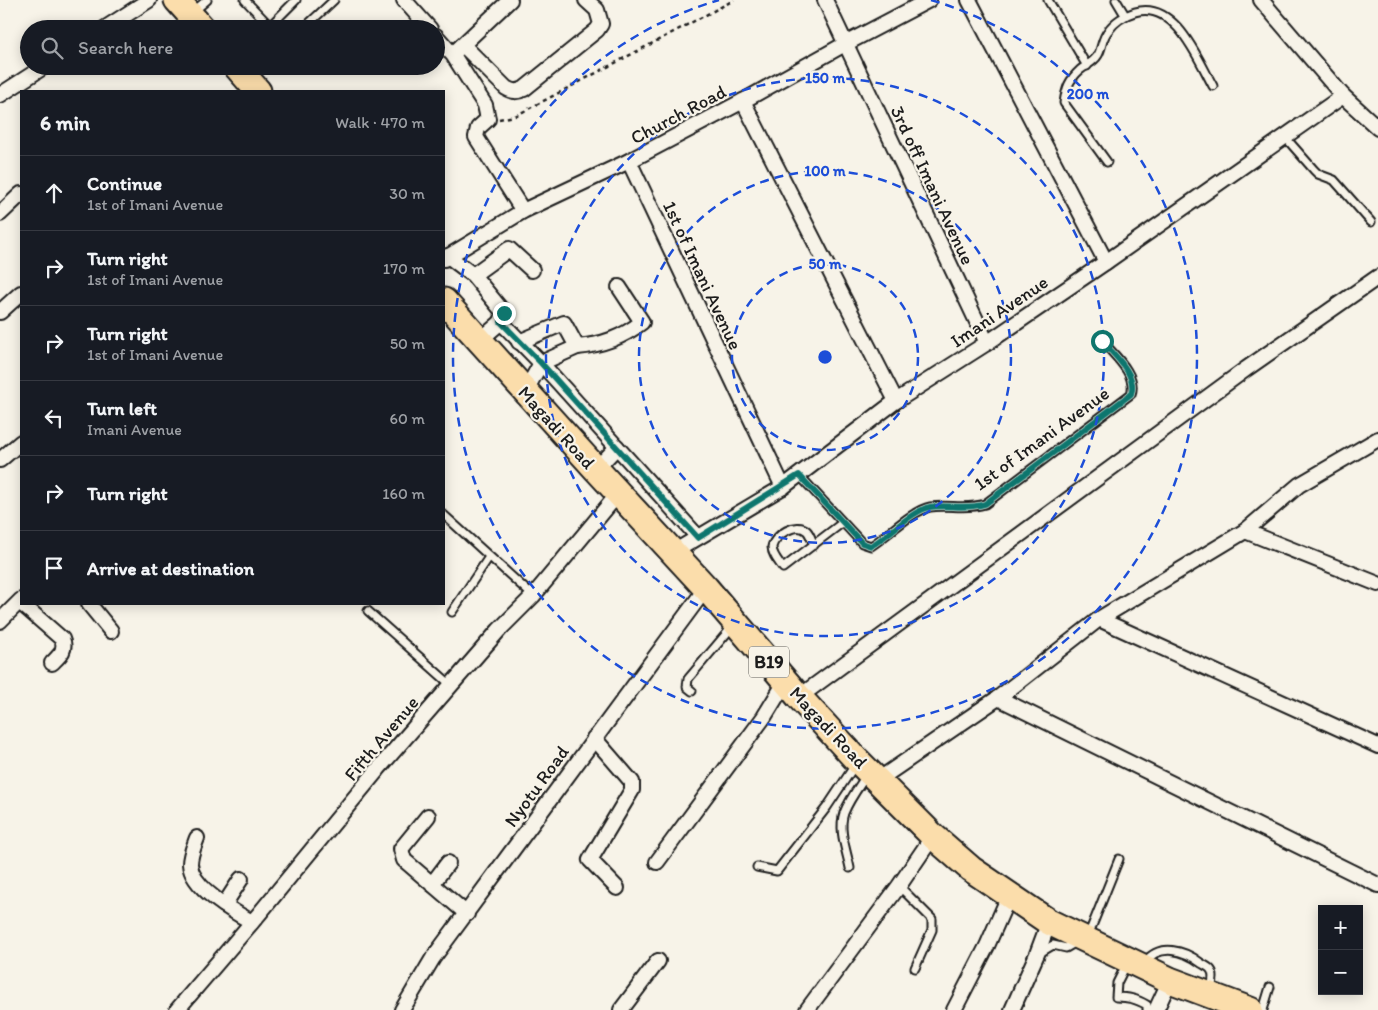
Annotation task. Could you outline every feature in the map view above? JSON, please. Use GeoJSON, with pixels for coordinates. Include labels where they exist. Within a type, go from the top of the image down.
{"type":"FeatureCollection","features":[{"type":"Feature","properties":{"kind":"highway","name":"Magadi Road"},"geometry":{"type":"LineString","coordinates":[[445,301],[525,392],[706,588],[792,689],[933,836],[971,869],[1049,922],[1170,980],[1250,1010]]}},
{"type":"Feature","properties":{"kind":"street"},"geometry":{"type":"LineString","coordinates":[[118,20],[149,0]]}},
{"type":"Feature","properties":{"kind":"street"},"geometry":{"type":"LineString","coordinates":[[404,0],[422,20]]}},
{"type":"Feature","properties":{"kind":"street"},"geometry":{"type":"LineString","coordinates":[[445,42],[512,92],[524,89],[602,24],[597,10],[586,0]]}},
{"type":"Feature","properties":{"kind":"street","name":"3rd off Imani Avenue"},"geometry":{"type":"LineString","coordinates":[[825,0],[988,343]]}},
{"type":"Feature","properties":{"kind":"street","name":"Church Road"},"geometry":{"type":"LineString","coordinates":[[446,257],[523,211],[629,162],[929,0]]}},
{"type":"Feature","properties":{"kind":"street"},"geometry":{"type":"LineString","coordinates":[[969,0],[1106,262]]}},
{"type":"Feature","properties":{"kind":"street"},"geometry":{"type":"LineString","coordinates":[[1261,0],[1343,96],[1378,128]]}},
{"type":"Feature","properties":{"kind":"street"},"geometry":{"type":"LineString","coordinates":[[458,50],[504,2]]}},
{"type":"Feature","properties":{"kind":"street"},"geometry":{"type":"LineString","coordinates":[[458,50],[485,105],[488,119],[478,128],[476,136],[523,211]]}},
{"type":"Feature","properties":{"kind":"street"},"geometry":{"type":"LineString","coordinates":[[0,95],[31,75]]}},
{"type":"Feature","properties":{"kind":"street","name":"Imani Avenue"},"geometry":{"type":"LineString","coordinates":[[672,553],[783,487],[896,401],[988,343],[1343,96]]}},
{"type":"Feature","properties":{"kind":"street"},"geometry":{"type":"LineString","coordinates":[[743,101],[896,401]]}},
{"type":"Feature","properties":{"kind":"street","name":"1st of Imani Avenue"},"geometry":{"type":"LineString","coordinates":[[629,162],[783,487]]}},
{"type":"Feature","properties":{"kind":"street"},"geometry":{"type":"LineString","coordinates":[[0,214],[20,195]]}},
{"type":"Feature","properties":{"kind":"street"},"geometry":{"type":"LineString","coordinates":[[473,275],[509,250],[532,270]]}},
{"type":"Feature","properties":{"kind":"street"},"geometry":{"type":"LineString","coordinates":[[446,257],[473,275],[504,313],[501,322],[479,341]]}},
{"type":"Feature","properties":{"kind":"street"},"geometry":{"type":"LineString","coordinates":[[657,862],[764,716],[792,689],[1378,277]]}},
{"type":"Feature","properties":{"kind":"street"},"geometry":{"type":"LineString","coordinates":[[525,392],[541,363],[577,347],[598,345],[630,332],[642,322],[620,287]]}},
{"type":"Feature","properties":{"kind":"street"},"geometry":{"type":"LineString","coordinates":[[0,312],[20,294]]}},
{"type":"Feature","properties":{"kind":"street"},"geometry":{"type":"LineString","coordinates":[[501,322],[541,363],[698,538]]}},
{"type":"Feature","properties":{"kind":"street"},"geometry":{"type":"LineString","coordinates":[[519,342],[564,323],[577,347]]}},
{"type":"Feature","properties":{"kind":"street"},"geometry":{"type":"LineString","coordinates":[[869,771],[998,698],[1099,619],[1245,531],[1299,485],[1378,439]]}},
{"type":"Feature","properties":{"kind":"street"},"geometry":{"type":"LineString","coordinates":[[0,460],[20,443]]}},
{"type":"Feature","properties":{"kind":"street"},"geometry":{"type":"LineString","coordinates":[[596,469],[617,447]]}},
{"type":"Feature","properties":{"kind":"street","name":"Fifth Avenue"},"geometry":{"type":"LineString","coordinates":[[177,1010],[379,768],[499,630],[533,596],[579,538],[618,494]]}},
{"type":"Feature","properties":{"kind":"street"},"geometry":{"type":"LineString","coordinates":[[1245,531],[1378,584]]}},
{"type":"Feature","properties":{"kind":"street","name":"Nyotu Road"},"geometry":{"type":"LineString","coordinates":[[402,1010],[433,958],[706,588]]}},
{"type":"Feature","properties":{"kind":"street"},"geometry":{"type":"LineString","coordinates":[[0,621],[20,603]]}},
{"type":"Feature","properties":{"kind":"street"},"geometry":{"type":"LineString","coordinates":[[24,605],[63,642],[64,647],[52,664]]}},
{"type":"Feature","properties":{"kind":"street"},"geometry":{"type":"LineString","coordinates":[[90,605],[112,631]]}},
{"type":"Feature","properties":{"kind":"street"},"geometry":{"type":"LineString","coordinates":[[1099,619],[1378,746]]}},
{"type":"Feature","properties":{"kind":"street"},"geometry":{"type":"LineString","coordinates":[[998,698],[1377,882]]}},
{"type":"Feature","properties":{"kind":"street"},"geometry":{"type":"LineString","coordinates":[[594,738],[632,782],[632,790],[590,860],[617,888]]}},
{"type":"Feature","properties":{"kind":"street"},"geometry":{"type":"LineString","coordinates":[[428,816],[401,849],[404,860],[467,914]]}},
{"type":"Feature","properties":{"kind":"street"},"geometry":{"type":"LineString","coordinates":[[807,1010],[899,886],[933,836]]}},
{"type":"Feature","properties":{"kind":"street"},"geometry":{"type":"LineString","coordinates":[[197,838],[190,858],[193,874],[213,898],[252,922]]}},
{"type":"Feature","properties":{"kind":"street"},"geometry":{"type":"LineString","coordinates":[[432,884],[448,863]]}},
{"type":"Feature","properties":{"kind":"street"},"geometry":{"type":"LineString","coordinates":[[224,905],[241,879]]}},
{"type":"Feature","properties":{"kind":"street"},"geometry":{"type":"LineString","coordinates":[[954,1010],[987,946],[1009,896]]}},
{"type":"Feature","properties":{"kind":"street"},"geometry":{"type":"LineString","coordinates":[[1012,1010],[1049,922]]}},
{"type":"Feature","properties":{"kind":"street"},"geometry":{"type":"LineString","coordinates":[[621,1010],[658,961]]}},
{"type":"Feature","properties":{"kind":"street"},"geometry":{"type":"LineString","coordinates":[[1156,1010],[1170,980]]}},
{"type":"Feature","properties":{"kind":"lane"},"geometry":{"type":"LineString","coordinates":[[245,0],[264,20]]}},
{"type":"Feature","properties":{"kind":"lane"},"geometry":{"type":"LineString","coordinates":[[276,20],[296,0]]}},
{"type":"Feature","properties":{"kind":"lane"},"geometry":{"type":"LineString","coordinates":[[313,20],[334,0]]}},
{"type":"Feature","properties":{"kind":"lane"},"geometry":{"type":"LineString","coordinates":[[1048,0],[1087,66]]}},
{"type":"Feature","properties":{"kind":"lane"},"geometry":{"type":"LineString","coordinates":[[1116,0],[1125,15]]}},
{"type":"Feature","properties":{"kind":"lane"},"geometry":{"type":"LineString","coordinates":[[1107,162],[1064,103],[1066,86],[1080,70],[1095,59],[1108,31],[1125,15],[1140,10],[1156,10],[1165,14],[1183,31],[1213,86]]}},
{"type":"Feature","properties":{"kind":"lane"},"geometry":{"type":"LineString","coordinates":[[1285,137],[1314,170],[1334,180],[1371,222]]}},
{"type":"Feature","properties":{"kind":"lane","name":"1st of Imani Avenue"},"geometry":{"type":"LineString","coordinates":[[799,475],[862,543],[871,546],[919,512],[930,507],[974,508],[985,504],[1131,394],[1134,387],[1129,374],[1102,341]]}},
{"type":"Feature","properties":{"kind":"lane"},"geometry":{"type":"LineString","coordinates":[[445,516],[533,596]]}},
{"type":"Feature","properties":{"kind":"lane"},"geometry":{"type":"LineString","coordinates":[[814,545],[808,532],[803,528],[794,527],[782,533],[772,546],[773,554],[783,568],[814,545],[842,523]]}},
{"type":"Feature","properties":{"kind":"lane"},"geometry":{"type":"LineString","coordinates":[[452,612],[489,557]]}},
{"type":"Feature","properties":{"kind":"lane"},"geometry":{"type":"LineString","coordinates":[[368,611],[451,685]]}},
{"type":"Feature","properties":{"kind":"lane"},"geometry":{"type":"LineString","coordinates":[[692,691],[688,687],[688,679],[735,622]]}},
{"type":"Feature","properties":{"kind":"lane"},"geometry":{"type":"LineString","coordinates":[[757,868],[777,871],[827,807],[869,771]]}},
{"type":"Feature","properties":{"kind":"lane"},"geometry":{"type":"LineString","coordinates":[[850,868],[842,828],[843,815],[869,771]]}},
{"type":"Feature","properties":{"kind":"lane"},"geometry":{"type":"LineString","coordinates":[[1037,954],[1053,946],[1066,948],[1084,939],[1104,898],[1118,859]]}},
{"type":"Feature","properties":{"kind":"lane"},"geometry":{"type":"LineString","coordinates":[[899,886],[932,919],[932,930],[915,968]]}},
{"type":"Feature","properties":{"kind":"lane"},"geometry":{"type":"LineString","coordinates":[[1148,1010],[1147,1006],[1129,996],[1116,997],[1117,983],[1135,964],[1162,950],[1175,950],[1197,960],[1212,970],[1210,996]]}},
{"type":"Feature","properties":{"kind":"lane"},"geometry":{"type":"LineString","coordinates":[[1263,1010],[1270,987]]}},
{"type":"Feature","properties":{"kind":"path"},"geometry":{"type":"LineString","coordinates":[[488,119],[515,116],[734,0]]}},
{"type":"Feature","properties":{"kind":"route"},"geometry":{"type":"LineString","coordinates":[[504,313],[501,322],[541,363],[698,538],[783,487],[799,475],[862,543],[871,546],[919,512],[930,507],[974,508],[985,504],[1131,394],[1134,387],[1129,374],[1102,341]]}}]}
